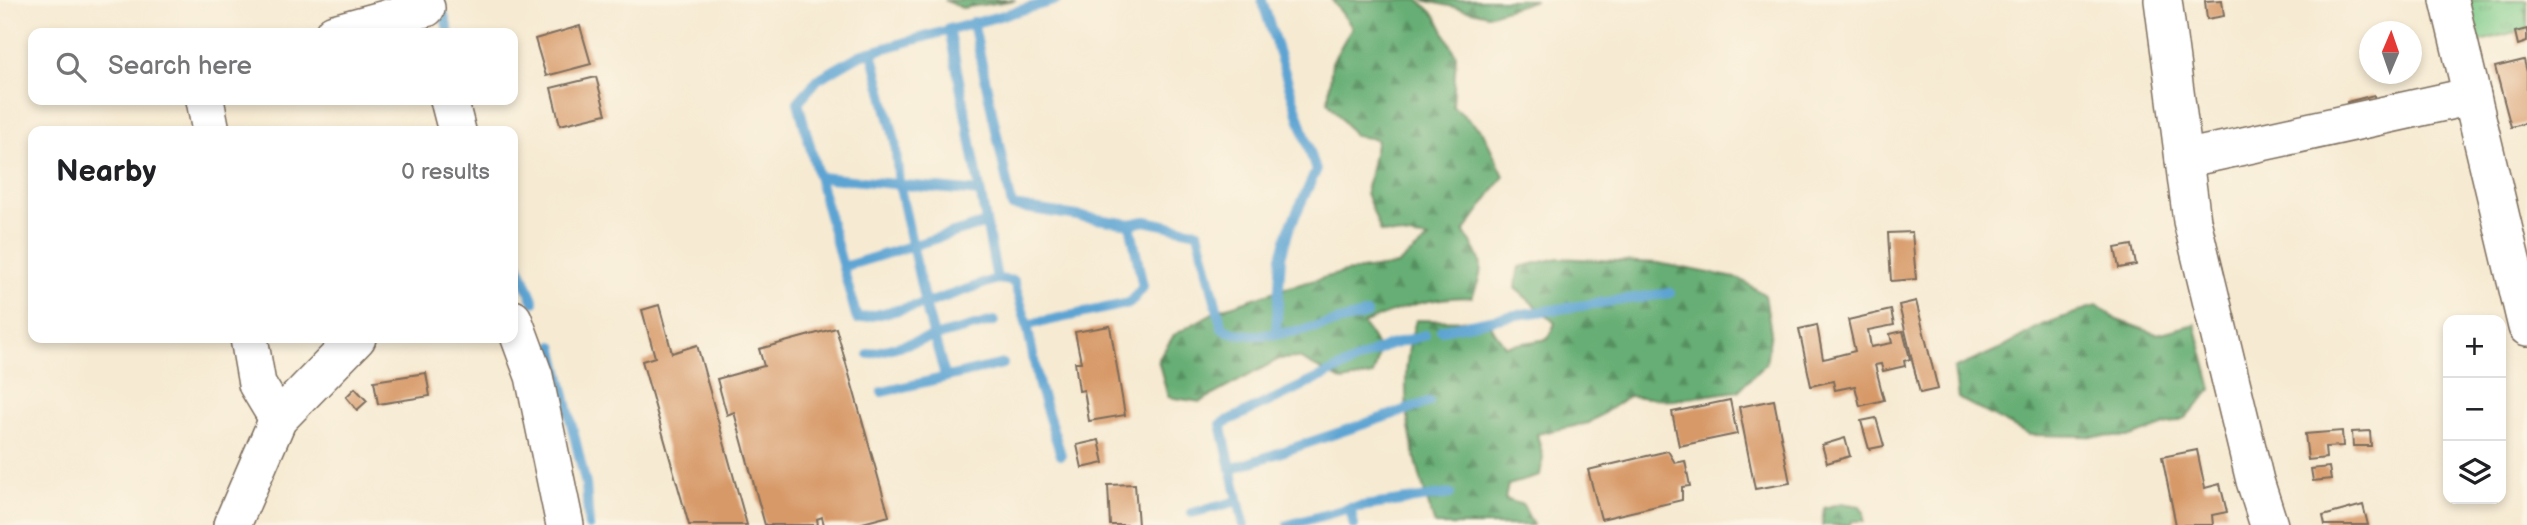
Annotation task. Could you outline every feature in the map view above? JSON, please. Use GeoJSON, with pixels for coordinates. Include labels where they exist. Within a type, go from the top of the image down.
{"type":"FeatureCollection","features":[{"type":"Feature","properties":{"kind":"street"},"geometry":{"type":"LineString","coordinates":[[2163,0],[2192,221],[2255,481],[2269,525]]}},
{"type":"Feature","properties":{"kind":"street"},"geometry":{"type":"LineString","coordinates":[[2449,0],[2527,327]]}},
{"type":"Feature","properties":{"kind":"street"},"geometry":{"type":"LineString","coordinates":[[358,28],[427,14]]}},
{"type":"Feature","properties":{"kind":"street"},"geometry":{"type":"LineString","coordinates":[[2184,159],[2472,96]]}},
{"type":"Feature","properties":{"kind":"street"},"geometry":{"type":"LineString","coordinates":[[206,105],[210,126]]}},
{"type":"Feature","properties":{"kind":"street"},"geometry":{"type":"LineString","coordinates":[[450,105],[456,126]]}},
{"type":"Feature","properties":{"kind":"street"},"geometry":{"type":"LineString","coordinates":[[518,333],[534,376],[565,525]]}},
{"type":"Feature","properties":{"kind":"street"},"geometry":{"type":"LineString","coordinates":[[250,343],[257,384],[278,419]]}},
{"type":"Feature","properties":{"kind":"street"},"geometry":{"type":"LineString","coordinates":[[232,525],[278,419],[352,343]]}},
{"type":"Feature","properties":{"kind":"green space"},"geometry":{"type":"Polygon","coordinates":[[[944,0],[1016,0],[962,8],[944,0]]]}},
{"type":"Feature","properties":{"kind":"green space"},"geometry":{"type":"Polygon","coordinates":[[[1332,0],[1419,0],[1436,16],[1456,55],[1453,106],[1483,132],[1504,176],[1464,232],[1480,263],[1477,286],[1472,297],[1416,304],[1363,324],[1378,353],[1373,375],[1343,381],[1299,358],[1279,359],[1200,402],[1168,397],[1158,360],[1174,335],[1218,310],[1282,289],[1345,272],[1397,265],[1429,239],[1381,232],[1366,193],[1377,139],[1355,136],[1328,102],[1332,62],[1352,27],[1332,0]]]}},
{"type":"Feature","properties":{"kind":"green space"},"geometry":{"type":"Polygon","coordinates":[[[1423,0],[1536,0],[1488,15],[1423,0]]]}},
{"type":"Feature","properties":{"kind":"green space"},"geometry":{"type":"Polygon","coordinates":[[[2457,0],[2527,0],[2527,29],[2468,44],[2457,0]]]}},
{"type":"Feature","properties":{"kind":"green space"},"geometry":{"type":"Polygon","coordinates":[[[1559,258],[1658,263],[1740,279],[1765,295],[1771,332],[1766,363],[1738,391],[1672,400],[1629,396],[1589,423],[1537,434],[1543,457],[1540,476],[1508,485],[1505,499],[1523,505],[1533,525],[1435,525],[1413,449],[1406,397],[1409,346],[1416,320],[1487,321],[1505,346],[1548,339],[1555,323],[1515,288],[1519,267],[1559,258]]]}},
{"type":"Feature","properties":{"kind":"green space"},"geometry":{"type":"Polygon","coordinates":[[[2097,305],[2117,320],[2157,334],[2195,324],[2212,389],[2186,418],[2131,437],[2029,435],[1958,398],[1954,369],[1999,349],[2042,325],[2097,305]]]}},
{"type":"Feature","properties":{"kind":"green space"},"geometry":{"type":"Polygon","coordinates":[[[1841,503],[1860,506],[1864,512],[1864,521],[1852,521],[1849,525],[1822,525],[1824,508],[1841,503]]]}},
{"type":"Feature","properties":{"kind":"building"},"geometry":{"type":"Polygon","coordinates":[[[2222,0],[2224,16],[2207,19],[2205,1],[2222,0]]]}},
{"type":"Feature","properties":{"kind":"building"},"geometry":{"type":"Polygon","coordinates":[[[580,26],[591,64],[546,76],[535,39],[580,26]]]}},
{"type":"Feature","properties":{"kind":"building"},"geometry":{"type":"Polygon","coordinates":[[[2527,29],[2527,42],[2518,45],[2515,32],[2527,29]]]}},
{"type":"Feature","properties":{"kind":"building"},"geometry":{"type":"Polygon","coordinates":[[[2524,60],[2527,72],[2527,123],[2511,127],[2495,67],[2524,60]]]}},
{"type":"Feature","properties":{"kind":"building"},"geometry":{"type":"Polygon","coordinates":[[[596,77],[606,114],[560,125],[551,88],[596,77]]]}},
{"type":"Feature","properties":{"kind":"building"},"geometry":{"type":"Polygon","coordinates":[[[2374,95],[2375,103],[2349,109],[2347,102],[2374,95]]]}},
{"type":"Feature","properties":{"kind":"building"},"geometry":{"type":"Polygon","coordinates":[[[1912,232],[1916,279],[1891,281],[1888,233],[1912,232]]]}},
{"type":"Feature","properties":{"kind":"building"},"geometry":{"type":"Polygon","coordinates":[[[2132,245],[2136,265],[2119,268],[2115,248],[2132,245]]]}},
{"type":"Feature","properties":{"kind":"building"},"geometry":{"type":"Polygon","coordinates":[[[1916,301],[1938,389],[1920,393],[1899,305],[1916,301]]]}},
{"type":"Feature","properties":{"kind":"building"},"geometry":{"type":"Polygon","coordinates":[[[659,305],[672,353],[697,345],[747,525],[689,525],[642,361],[655,357],[642,310],[659,305]]]}},
{"type":"Feature","properties":{"kind":"building"},"geometry":{"type":"Polygon","coordinates":[[[1891,310],[1894,325],[1868,330],[1871,347],[1892,343],[1890,334],[1903,331],[1910,359],[1904,361],[1905,366],[1883,371],[1881,364],[1875,365],[1884,400],[1860,406],[1855,386],[1835,390],[1833,381],[1811,386],[1799,329],[1817,325],[1823,359],[1828,358],[1855,351],[1848,320],[1891,310]]]}},
{"type":"Feature","properties":{"kind":"building"},"geometry":{"type":"Polygon","coordinates":[[[1110,326],[1125,415],[1089,421],[1084,390],[1079,391],[1075,362],[1081,362],[1075,332],[1110,326]]]}},
{"type":"Feature","properties":{"kind":"building"},"geometry":{"type":"Polygon","coordinates":[[[836,328],[889,516],[855,525],[824,525],[822,517],[817,519],[818,525],[765,525],[734,412],[727,415],[717,379],[764,366],[759,349],[836,328]]]}},
{"type":"Feature","properties":{"kind":"building"},"geometry":{"type":"Polygon","coordinates":[[[426,373],[430,396],[378,404],[374,381],[426,373]]]}},
{"type":"Feature","properties":{"kind":"building"},"geometry":{"type":"Polygon","coordinates":[[[355,388],[367,401],[357,410],[346,397],[355,388]]]}},
{"type":"Feature","properties":{"kind":"building"},"geometry":{"type":"Polygon","coordinates":[[[1730,400],[1737,434],[1679,446],[1672,412],[1730,400]]]}},
{"type":"Feature","properties":{"kind":"building"},"geometry":{"type":"Polygon","coordinates":[[[1774,400],[1790,483],[1755,489],[1739,407],[1774,400]]]}},
{"type":"Feature","properties":{"kind":"building"},"geometry":{"type":"Polygon","coordinates":[[[1876,418],[1884,446],[1869,449],[1861,421],[1876,418]]]}},
{"type":"Feature","properties":{"kind":"building"},"geometry":{"type":"Polygon","coordinates":[[[2342,431],[2343,446],[2325,447],[2326,458],[2308,460],[2305,434],[2342,431]]]}},
{"type":"Feature","properties":{"kind":"building"},"geometry":{"type":"Polygon","coordinates":[[[2370,431],[2371,446],[2353,446],[2352,432],[2370,431]]]}},
{"type":"Feature","properties":{"kind":"building"},"geometry":{"type":"Polygon","coordinates":[[[1845,438],[1850,456],[1827,463],[1822,445],[1845,438]]]}},
{"type":"Feature","properties":{"kind":"building"},"geometry":{"type":"Polygon","coordinates":[[[1099,440],[1104,463],[1082,468],[1077,445],[1099,440]]]}},
{"type":"Feature","properties":{"kind":"building"},"geometry":{"type":"Polygon","coordinates":[[[2197,450],[2205,488],[2220,484],[2227,512],[2212,515],[2213,525],[2176,525],[2162,457],[2197,450]]]}},
{"type":"Feature","properties":{"kind":"building"},"geometry":{"type":"Polygon","coordinates":[[[1668,451],[1675,463],[1685,461],[1690,486],[1682,487],[1682,500],[1601,519],[1588,470],[1668,451]]]}},
{"type":"Feature","properties":{"kind":"building"},"geometry":{"type":"Polygon","coordinates":[[[2329,467],[2331,479],[2313,481],[2311,469],[2329,467]]]}},
{"type":"Feature","properties":{"kind":"building"},"geometry":{"type":"Polygon","coordinates":[[[1135,484],[1138,525],[1110,525],[1108,485],[1135,484]]]}},
{"type":"Feature","properties":{"kind":"building"},"geometry":{"type":"Polygon","coordinates":[[[2363,505],[2368,525],[2325,525],[2323,516],[2363,505]]]}},
{"type":"Feature","properties":{"kind":"waterway"},"geometry":{"type":"LineString","coordinates":[[1057,0],[860,55],[818,79],[798,102],[857,319],[925,304],[997,279],[1014,281],[1027,325],[1039,386],[1061,455]]}},
{"type":"Feature","properties":{"kind":"waterway"},"geometry":{"type":"LineString","coordinates":[[1262,0],[1316,171],[1289,229],[1281,257],[1276,333]]}},
{"type":"Feature","properties":{"kind":"waterway"},"geometry":{"type":"LineString","coordinates":[[440,1],[448,28]]}},
{"type":"Feature","properties":{"kind":"waterway"},"geometry":{"type":"LineString","coordinates":[[973,22],[1012,206],[1130,224]]}},
{"type":"Feature","properties":{"kind":"waterway"},"geometry":{"type":"LineString","coordinates":[[949,28],[997,279]]}},
{"type":"Feature","properties":{"kind":"waterway"},"geometry":{"type":"LineString","coordinates":[[872,52],[895,141],[899,183],[925,304],[945,376]]}},
{"type":"Feature","properties":{"kind":"waterway"},"geometry":{"type":"LineString","coordinates":[[819,177],[980,192]]}},
{"type":"Feature","properties":{"kind":"waterway"},"geometry":{"type":"LineString","coordinates":[[1027,325],[1130,303],[1143,287],[1130,224],[1145,221],[1198,232],[1222,328],[1236,333],[1273,334],[1293,332],[1367,314]]}},
{"type":"Feature","properties":{"kind":"waterway"},"geometry":{"type":"LineString","coordinates":[[843,267],[986,223]]}},
{"type":"Feature","properties":{"kind":"waterway"},"geometry":{"type":"LineString","coordinates":[[518,264],[534,302]]}},
{"type":"Feature","properties":{"kind":"waterway"},"geometry":{"type":"LineString","coordinates":[[1441,330],[1516,315],[1670,293]]}},
{"type":"Feature","properties":{"kind":"waterway"},"geometry":{"type":"LineString","coordinates":[[869,354],[994,321]]}},
{"type":"Feature","properties":{"kind":"waterway"},"geometry":{"type":"LineString","coordinates":[[1244,525],[1221,424],[1387,346],[1425,335]]}},
{"type":"Feature","properties":{"kind":"waterway"},"geometry":{"type":"LineString","coordinates":[[553,346],[586,485],[589,525]]}},
{"type":"Feature","properties":{"kind":"waterway"},"geometry":{"type":"LineString","coordinates":[[882,392],[1003,364]]}},
{"type":"Feature","properties":{"kind":"waterway"},"geometry":{"type":"LineString","coordinates":[[1231,469],[1429,402]]}},
{"type":"Feature","properties":{"kind":"waterway"},"geometry":{"type":"LineString","coordinates":[[1288,525],[1350,508],[1450,494]]}},
{"type":"Feature","properties":{"kind":"waterway"},"geometry":{"type":"LineString","coordinates":[[1192,513],[1238,501]]}},
{"type":"Feature","properties":{"kind":"waterway"},"geometry":{"type":"LineString","coordinates":[[1350,508],[1354,525]]}}]}
